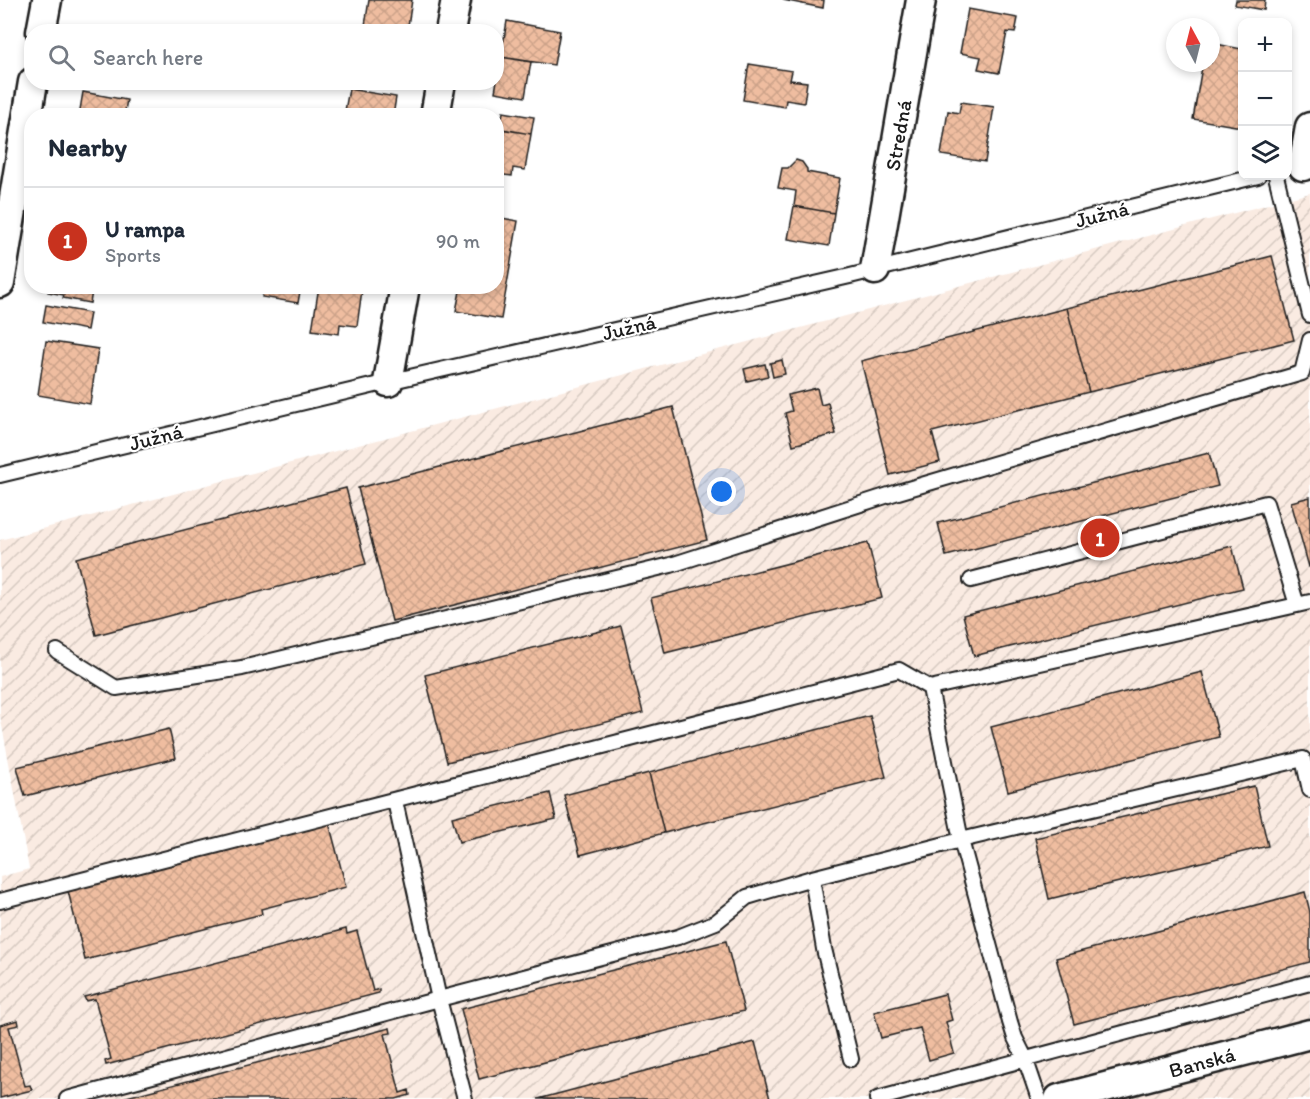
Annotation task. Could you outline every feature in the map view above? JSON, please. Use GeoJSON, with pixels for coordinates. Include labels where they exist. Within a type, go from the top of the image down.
{"type":"FeatureCollection","features":[{"type":"Feature","properties":{"kind":"street"},"geometry":{"type":"LineString","coordinates":[[42,24],[47,0]]}},
{"type":"Feature","properties":{"kind":"street"},"geometry":{"type":"LineString","coordinates":[[452,24],[456,0]]}},
{"type":"Feature","properties":{"kind":"street","name":"Stredná"},"geometry":{"type":"LineString","coordinates":[[875,270],[921,0]]}},
{"type":"Feature","properties":{"kind":"street"},"geometry":{"type":"LineString","coordinates":[[29,108],[32,90]]}},
{"type":"Feature","properties":{"kind":"street"},"geometry":{"type":"LineString","coordinates":[[436,108],[440,90]]}},
{"type":"Feature","properties":{"kind":"street"},"geometry":{"type":"LineString","coordinates":[[1300,166],[1310,127]]}},
{"type":"Feature","properties":{"kind":"street"},"geometry":{"type":"LineString","coordinates":[[0,283],[24,137]]}},
{"type":"Feature","properties":{"kind":"street"},"geometry":{"type":"LineString","coordinates":[[388,382],[404,294]]}},
{"type":"Feature","properties":{"kind":"street","name":"Banská"},"geometry":{"type":"LineString","coordinates":[[1059,1099],[1310,1034]]}},
{"type":"Feature","properties":{"kind":"lane","name":"Južná"},"geometry":{"type":"LineString","coordinates":[[0,475],[388,382],[875,270],[1242,180]]}},
{"type":"Feature","properties":{"kind":"lane"},"geometry":{"type":"LineString","coordinates":[[1277,180],[1310,315]]}},
{"type":"Feature","properties":{"kind":"lane"},"geometry":{"type":"LineString","coordinates":[[57,651],[116,688],[242,668],[671,565],[898,492],[1302,373],[1310,340]]}},
{"type":"Feature","properties":{"kind":"lane"},"geometry":{"type":"LineString","coordinates":[[0,901],[899,670],[930,688],[1303,604],[1266,503],[971,580]]}},
{"type":"Feature","properties":{"kind":"lane"},"geometry":{"type":"LineString","coordinates":[[930,688],[961,840],[1010,1022],[1039,1099]]}},
{"type":"Feature","properties":{"kind":"lane"},"geometry":{"type":"LineString","coordinates":[[67,1099],[678,937],[716,922],[747,897],[961,840],[1306,758],[1310,790]]}},
{"type":"Feature","properties":{"kind":"lane"},"geometry":{"type":"LineString","coordinates":[[394,801],[439,999],[465,1099]]}},
{"type":"Feature","properties":{"kind":"lane"},"geometry":{"type":"LineString","coordinates":[[812,878],[824,949],[851,1059]]}},
{"type":"Feature","properties":{"kind":"lane"},"geometry":{"type":"LineString","coordinates":[[876,1099],[1310,983]]}},
{"type":"Feature","properties":{"kind":"shaded area"},"geometry":{"type":"Polygon","coordinates":[[[1310,193],[1310,1099],[0,1099],[0,877],[29,869],[0,715],[0,540],[1310,193]]]}},
{"type":"Feature","properties":{"kind":"building"},"geometry":{"type":"Polygon","coordinates":[[[369,0],[412,0],[408,24],[365,24],[369,0]]]}},
{"type":"Feature","properties":{"kind":"building"},"geometry":{"type":"Polygon","coordinates":[[[783,0],[824,0],[823,8],[783,0]]]}},
{"type":"Feature","properties":{"kind":"building"},"geometry":{"type":"Polygon","coordinates":[[[1236,0],[1265,0],[1264,10],[1235,5],[1236,0]]]}},
{"type":"Feature","properties":{"kind":"building"},"geometry":{"type":"Polygon","coordinates":[[[968,9],[1018,18],[1015,33],[1007,32],[999,73],[978,69],[981,57],[960,53],[968,9]]]}},
{"type":"Feature","properties":{"kind":"building"},"geometry":{"type":"Polygon","coordinates":[[[507,21],[560,31],[554,65],[504,57],[507,21]]]}},
{"type":"Feature","properties":{"kind":"building"},"geometry":{"type":"Polygon","coordinates":[[[1220,45],[1238,48],[1238,126],[1193,119],[1201,72],[1220,72],[1220,45]]]}},
{"type":"Feature","properties":{"kind":"building"},"geometry":{"type":"Polygon","coordinates":[[[504,58],[531,62],[525,97],[495,92],[495,90],[504,90],[504,58]]]}},
{"type":"Feature","properties":{"kind":"building"},"geometry":{"type":"Polygon","coordinates":[[[749,64],[792,71],[790,80],[807,82],[804,103],[786,100],[785,107],[743,100],[749,64]]]}},
{"type":"Feature","properties":{"kind":"building"},"geometry":{"type":"Polygon","coordinates":[[[349,90],[396,97],[394,108],[345,108],[349,90]]]}},
{"type":"Feature","properties":{"kind":"building"},"geometry":{"type":"Polygon","coordinates":[[[83,92],[127,100],[126,108],[80,108],[83,92]]]}},
{"type":"Feature","properties":{"kind":"building"},"geometry":{"type":"Polygon","coordinates":[[[961,102],[994,107],[985,162],[941,155],[948,111],[959,113],[961,102]]]}},
{"type":"Feature","properties":{"kind":"building"},"geometry":{"type":"Polygon","coordinates":[[[504,112],[534,117],[531,134],[504,130],[504,112]]]}},
{"type":"Feature","properties":{"kind":"building"},"geometry":{"type":"Polygon","coordinates":[[[504,129],[531,134],[525,170],[513,168],[512,176],[504,175],[504,129]]]}},
{"type":"Feature","properties":{"kind":"building"},"geometry":{"type":"Polygon","coordinates":[[[796,160],[802,162],[807,172],[840,178],[834,213],[794,206],[796,191],[778,188],[782,168],[788,168],[796,160]]]}},
{"type":"Feature","properties":{"kind":"building"},"geometry":{"type":"Polygon","coordinates":[[[794,206],[834,213],[829,246],[788,239],[794,206]]]}},
{"type":"Feature","properties":{"kind":"building"},"geometry":{"type":"Polygon","coordinates":[[[504,218],[518,221],[501,319],[456,311],[459,294],[504,294],[504,218]]]}},
{"type":"Feature","properties":{"kind":"building"},"geometry":{"type":"Polygon","coordinates":[[[1272,256],[1294,340],[1089,392],[1067,308],[1272,256]]]}},
{"type":"Feature","properties":{"kind":"building"},"geometry":{"type":"Polygon","coordinates":[[[59,294],[92,294],[90,303],[63,298],[64,295],[59,294]]]}},
{"type":"Feature","properties":{"kind":"building"},"geometry":{"type":"Polygon","coordinates":[[[263,294],[300,294],[298,303],[262,297],[263,294]]]}},
{"type":"Feature","properties":{"kind":"building"},"geometry":{"type":"Polygon","coordinates":[[[318,294],[361,294],[357,326],[340,324],[339,334],[312,330],[318,294]]]}},
{"type":"Feature","properties":{"kind":"building"},"geometry":{"type":"Polygon","coordinates":[[[46,305],[90,313],[87,330],[43,322],[46,305]]]}},
{"type":"Feature","properties":{"kind":"building"},"geometry":{"type":"Polygon","coordinates":[[[1067,308],[1089,392],[932,432],[940,462],[890,475],[861,361],[1067,308]]]}},
{"type":"Feature","properties":{"kind":"building"},"geometry":{"type":"Polygon","coordinates":[[[46,341],[98,349],[90,404],[38,395],[46,341]]]}},
{"type":"Feature","properties":{"kind":"building"},"geometry":{"type":"Polygon","coordinates":[[[782,360],[785,374],[773,377],[770,363],[782,360]]]}},
{"type":"Feature","properties":{"kind":"building"},"geometry":{"type":"Polygon","coordinates":[[[765,364],[768,376],[747,381],[744,369],[765,364]]]}},
{"type":"Feature","properties":{"kind":"building"},"geometry":{"type":"Polygon","coordinates":[[[817,388],[821,405],[828,403],[836,434],[793,445],[785,413],[792,411],[788,395],[817,388]]]}},
{"type":"Feature","properties":{"kind":"building"},"geometry":{"type":"Polygon","coordinates":[[[673,407],[707,540],[392,621],[358,488],[673,407]]]}},
{"type":"Feature","properties":{"kind":"building"},"geometry":{"type":"Polygon","coordinates":[[[1209,453],[1218,486],[946,556],[938,523],[1209,453]]]}},
{"type":"Feature","properties":{"kind":"building"},"geometry":{"type":"Polygon","coordinates":[[[346,488],[366,564],[96,635],[76,558],[346,488]]]}},
{"type":"Feature","properties":{"kind":"building"},"geometry":{"type":"Polygon","coordinates":[[[1310,497],[1310,567],[1309,567],[1291,502],[1310,497]]]}},
{"type":"Feature","properties":{"kind":"building"},"geometry":{"type":"Polygon","coordinates":[[[868,543],[882,598],[665,653],[651,598],[868,543]]]}},
{"type":"Feature","properties":{"kind":"building"},"geometry":{"type":"Polygon","coordinates":[[[1232,546],[1243,588],[974,656],[963,615],[1232,546]]]}},
{"type":"Feature","properties":{"kind":"building"},"geometry":{"type":"Polygon","coordinates":[[[621,626],[643,713],[447,762],[425,675],[621,626]]]}},
{"type":"Feature","properties":{"kind":"building"},"geometry":{"type":"Polygon","coordinates":[[[1202,672],[1219,737],[1008,791],[991,727],[1202,672]]]}},
{"type":"Feature","properties":{"kind":"building"},"geometry":{"type":"Polygon","coordinates":[[[870,716],[886,777],[664,833],[649,773],[870,716]]]}},
{"type":"Feature","properties":{"kind":"building"},"geometry":{"type":"Polygon","coordinates":[[[169,729],[176,758],[25,796],[17,767],[169,729]]]}},
{"type":"Feature","properties":{"kind":"building"},"geometry":{"type":"Polygon","coordinates":[[[649,773],[664,833],[580,855],[564,795],[649,773]]]}},
{"type":"Feature","properties":{"kind":"building"},"geometry":{"type":"Polygon","coordinates":[[[1254,786],[1268,846],[1049,899],[1035,838],[1254,786]]]}},
{"type":"Feature","properties":{"kind":"building"},"geometry":{"type":"Polygon","coordinates":[[[550,793],[556,819],[459,842],[452,817],[550,793]]]}},
{"type":"Feature","properties":{"kind":"building"},"geometry":{"type":"Polygon","coordinates":[[[329,823],[346,887],[261,909],[262,914],[85,960],[68,891],[329,823]]]}},
{"type":"Feature","properties":{"kind":"building"},"geometry":{"type":"Polygon","coordinates":[[[1305,892],[1310,912],[1310,962],[1074,1024],[1056,958],[1305,892]]]}},
{"type":"Feature","properties":{"kind":"building"},"geometry":{"type":"Polygon","coordinates":[[[346,929],[347,934],[357,931],[373,991],[379,989],[379,993],[106,1065],[105,1061],[111,1059],[95,999],[86,1001],[84,997],[346,929]]]}},
{"type":"Feature","properties":{"kind":"building"},"geometry":{"type":"Polygon","coordinates":[[[726,941],[744,1011],[479,1079],[461,1009],[726,941]]]}},
{"type":"Feature","properties":{"kind":"building"},"geometry":{"type":"Polygon","coordinates":[[[945,994],[952,1020],[946,1022],[954,1053],[929,1060],[920,1028],[881,1038],[874,1012],[945,994]]]}},
{"type":"Feature","properties":{"kind":"building"},"geometry":{"type":"Polygon","coordinates":[[[18,1020],[19,1025],[9,1027],[25,1086],[30,1085],[32,1090],[0,1098],[0,1025],[18,1020]]]}},
{"type":"Feature","properties":{"kind":"building"},"geometry":{"type":"Polygon","coordinates":[[[390,1028],[391,1033],[385,1034],[400,1093],[409,1090],[410,1095],[396,1099],[119,1099],[390,1028]]]}},
{"type":"Feature","properties":{"kind":"building"},"geometry":{"type":"Polygon","coordinates":[[[755,1042],[770,1099],[538,1099],[755,1042]]]}},
{"type":"Feature","properties":{"kind":"place","name":"U rampa"},"geometry":{"type":"Point","coordinates":[1100,538]}}]}
